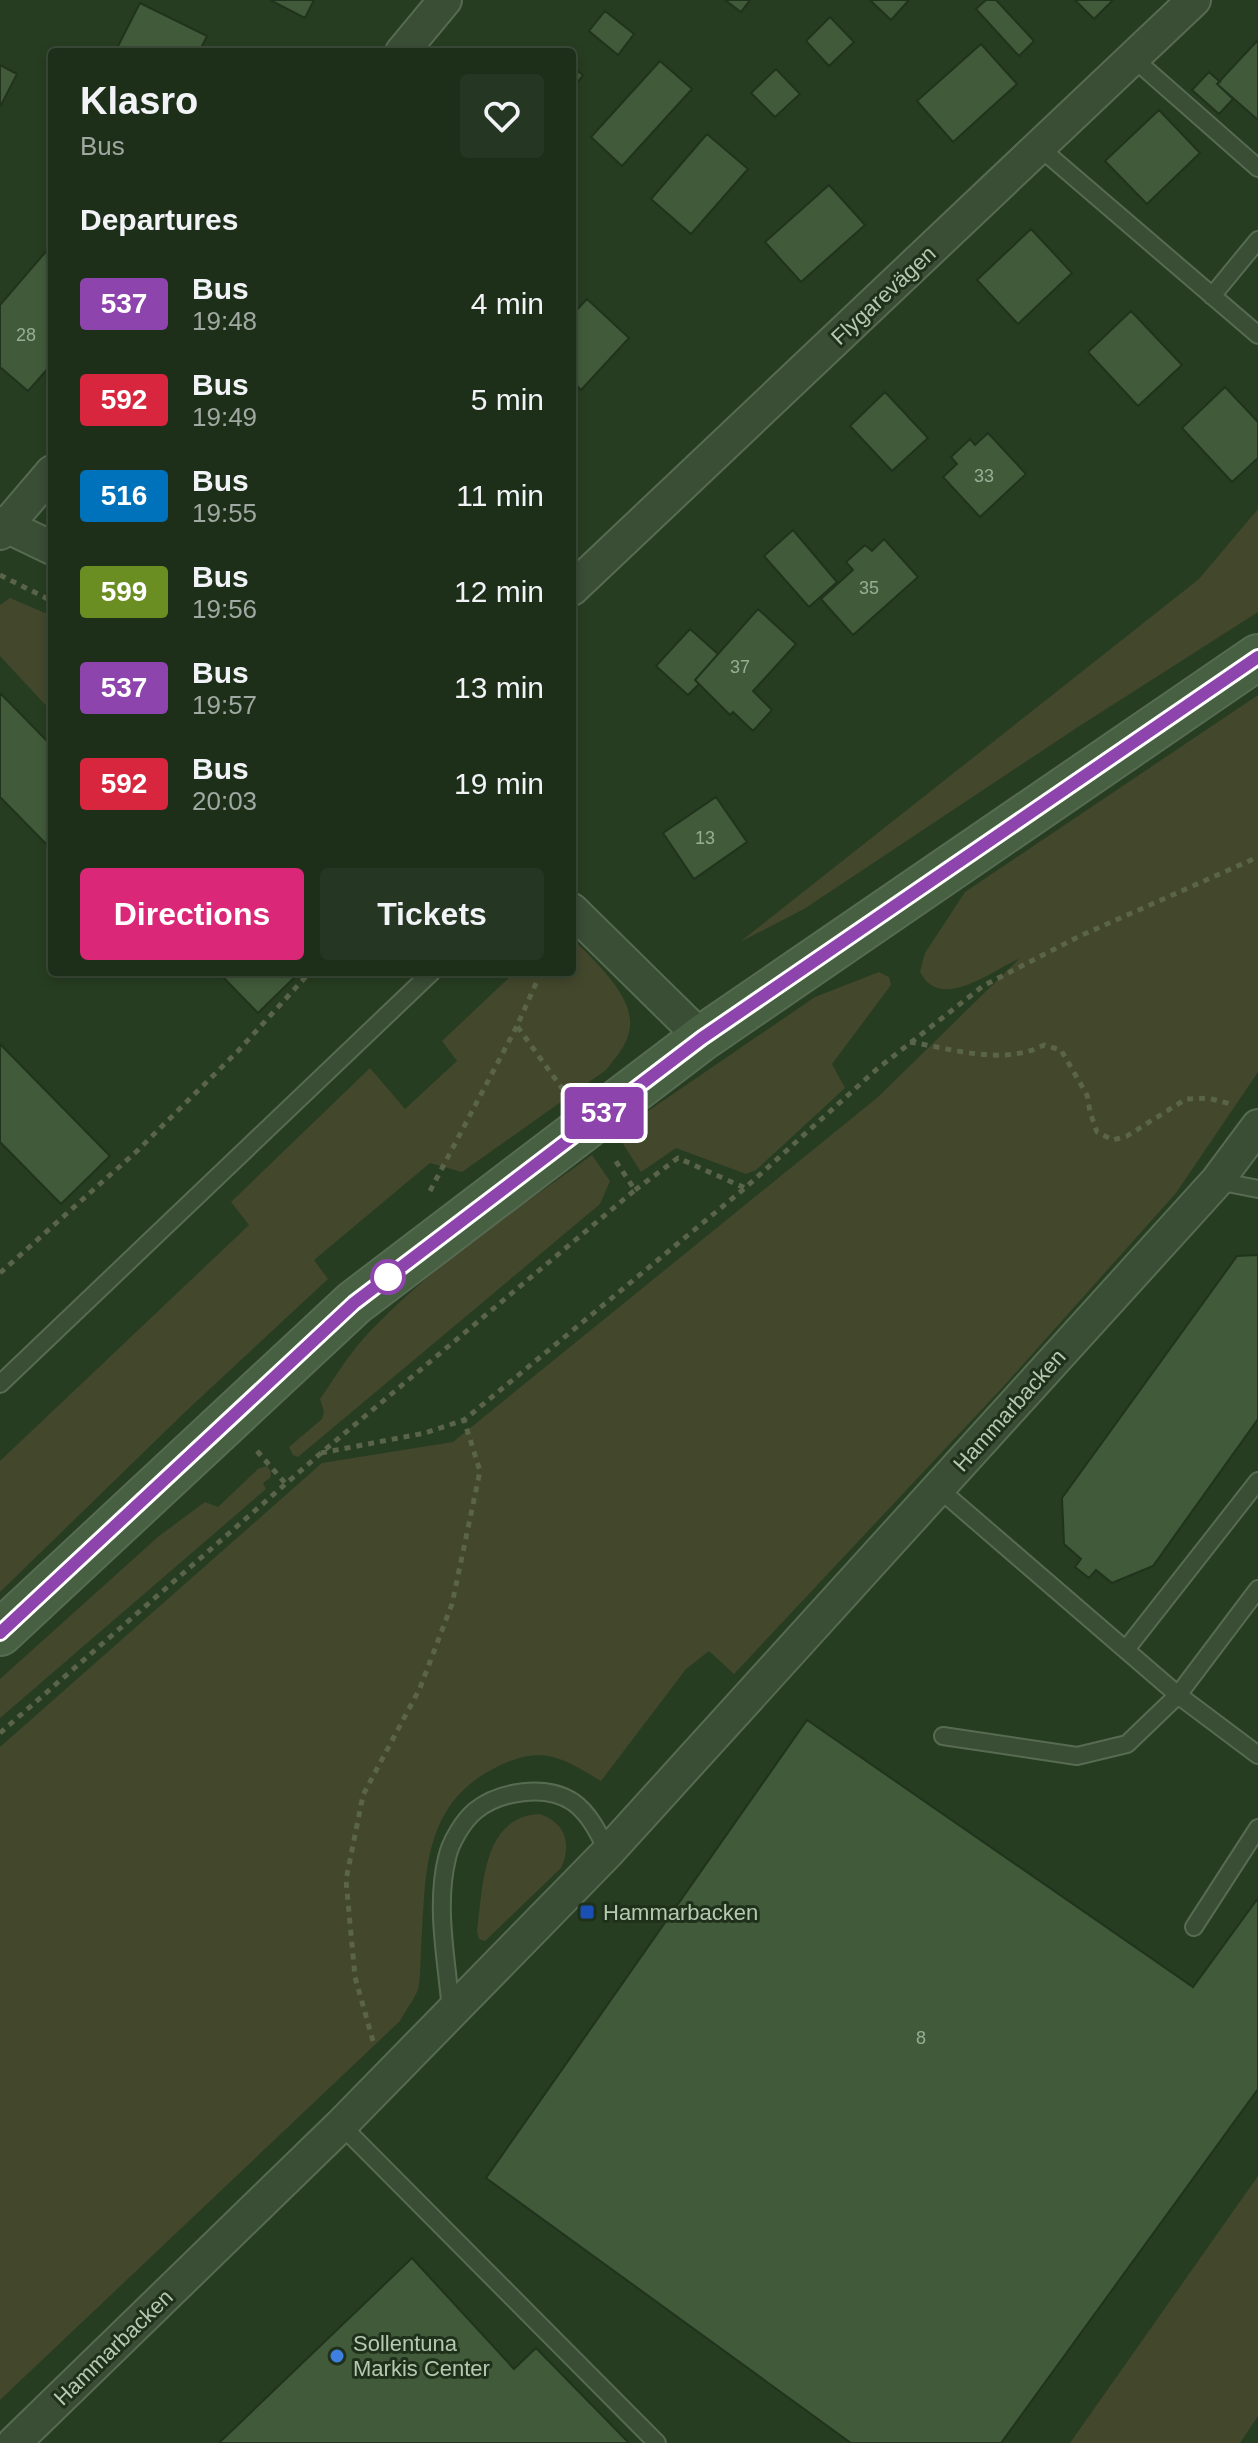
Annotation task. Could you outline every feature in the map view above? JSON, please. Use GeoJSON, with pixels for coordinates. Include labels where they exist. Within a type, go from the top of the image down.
{"type":"FeatureCollection","features":[{"type":"Feature","properties":{"kind":"main road"},"geometry":{"type":"LineString","coordinates":[[0,1633],[354,1303],[702,1038],[1258,657]]}},
{"type":"Feature","properties":{"kind":"street"},"geometry":{"type":"LineString","coordinates":[[405,48],[445,0]]}},
{"type":"Feature","properties":{"kind":"street","name":"Flygarevägen"},"geometry":{"type":"LineString","coordinates":[[576,585],[1194,0]]}},
{"type":"Feature","properties":{"kind":"street"},"geometry":{"type":"LineString","coordinates":[[48,476],[2,527],[48,546]]}},
{"type":"Feature","properties":{"kind":"street"},"geometry":{"type":"LineString","coordinates":[[576,914],[702,1038]]}},
{"type":"Feature","properties":{"kind":"street","name":"Hammarbacken"},"geometry":{"type":"LineString","coordinates":[[14,2443],[341,2125],[608,1852],[1217,1181],[1258,1126]]}},
{"type":"Feature","properties":{"kind":"lane"},"geometry":{"type":"LineString","coordinates":[[1133,58],[1258,168]]}},
{"type":"Feature","properties":{"kind":"lane"},"geometry":{"type":"LineString","coordinates":[[1039,147],[1258,335]]}},
{"type":"Feature","properties":{"kind":"lane"},"geometry":{"type":"LineString","coordinates":[[1212,296],[1258,240]]}},
{"type":"Feature","properties":{"kind":"lane"},"geometry":{"type":"LineString","coordinates":[[0,1384],[428,976]]}},
{"type":"Feature","properties":{"kind":"lane"},"geometry":{"type":"LineString","coordinates":[[1217,1181],[1258,1189]]}},
{"type":"Feature","properties":{"kind":"lane"},"geometry":{"type":"LineString","coordinates":[[1127,1648],[1258,1481]]}},
{"type":"Feature","properties":{"kind":"lane"},"geometry":{"type":"LineString","coordinates":[[938,1488],[1178,1695],[1258,1755]]}},
{"type":"Feature","properties":{"kind":"lane"},"geometry":{"type":"LineString","coordinates":[[943,1736],[1077,1756],[1127,1744],[1178,1695],[1258,1589]]}},
{"type":"Feature","properties":{"kind":"lane"},"geometry":{"type":"LineString","coordinates":[[451,2014],[441,1893],[447,1855],[475,1811],[513,1793],[543,1791],[572,1802],[594,1824],[608,1852]]}},
{"type":"Feature","properties":{"kind":"lane"},"geometry":{"type":"LineString","coordinates":[[1194,1927],[1258,1828]]}},
{"type":"Feature","properties":{"kind":"lane"},"geometry":{"type":"LineString","coordinates":[[341,2125],[657,2443]]}},
{"type":"Feature","properties":{"kind":"path"},"geometry":{"type":"LineString","coordinates":[[0,575],[48,599]]}},
{"type":"Feature","properties":{"kind":"path"},"geometry":{"type":"LineString","coordinates":[[321,1453],[425,1433],[464,1420],[745,1188],[909,1042],[983,986],[1080,936],[1258,857]]}},
{"type":"Feature","properties":{"kind":"path"},"geometry":{"type":"LineString","coordinates":[[0,1273],[137,1151],[238,1051],[306,976]]}},
{"type":"Feature","properties":{"kind":"path"},"geometry":{"type":"LineString","coordinates":[[428,1193],[517,1026],[539,976]]}},
{"type":"Feature","properties":{"kind":"path"},"geometry":{"type":"LineString","coordinates":[[517,1026],[566,1094]]}},
{"type":"Feature","properties":{"kind":"path"},"geometry":{"type":"LineString","coordinates":[[909,1042],[1003,1056],[1029,1053],[1044,1045],[1061,1050],[1087,1095],[1097,1132],[1113,1140],[1127,1136],[1186,1099],[1224,1100],[1243,1110],[1258,1126]]}},
{"type":"Feature","properties":{"kind":"path"},"geometry":{"type":"LineString","coordinates":[[605,1147],[635,1190]]}},
{"type":"Feature","properties":{"kind":"path"},"geometry":{"type":"LineString","coordinates":[[0,1733],[321,1453],[635,1190],[678,1158],[745,1188]]}},
{"type":"Feature","properties":{"kind":"path"},"geometry":{"type":"LineString","coordinates":[[387,2079],[355,1977],[346,1880],[363,1795],[420,1688],[452,1604],[480,1471],[464,1420]]}},
{"type":"Feature","properties":{"kind":"path"},"geometry":{"type":"LineString","coordinates":[[257,1451],[286,1484]]}},
{"type":"Feature","properties":{"kind":"green space"},"geometry":{"type":"Polygon","coordinates":[[[1258,509],[1258,612],[804,909],[740,942],[1199,579],[1258,509]]]}},
{"type":"Feature","properties":{"kind":"green space"},"geometry":{"type":"Polygon","coordinates":[[[10,598],[48,614],[48,708],[0,656],[0,605],[10,598]]]}},
{"type":"Feature","properties":{"kind":"green space"},"geometry":{"type":"Polygon","coordinates":[[[1258,695],[1258,1072],[1176,1193],[1001,1389],[734,1674],[709,1651],[686,1669],[601,1781],[561,1760],[537,1755],[509,1761],[469,1785],[439,1825],[432,1848],[424,1898],[419,1984],[400,2021],[0,2400],[0,1747],[322,1463],[453,1442],[878,1097],[1019,959],[954,989],[941,989],[929,984],[920,972],[925,953],[965,892],[1258,695]]]}},
{"type":"Feature","properties":{"kind":"green space"},"geometry":{"type":"Polygon","coordinates":[[[576,942],[612,980],[627,1006],[630,1019],[628,1037],[606,1070],[462,1172],[430,1163],[314,1260],[328,1279],[185,1412],[0,1592],[0,1461],[249,1225],[231,1202],[370,1068],[405,1109],[457,1061],[442,1041],[511,976],[576,976],[576,942]]]}},
{"type":"Feature","properties":{"kind":"green space"},"geometry":{"type":"Polygon","coordinates":[[[879,972],[889,977],[891,985],[832,1064],[845,1088],[756,1170],[746,1174],[676,1148],[641,1172],[616,1133],[815,997],[879,972]]]}},
{"type":"Feature","properties":{"kind":"green space"},"geometry":{"type":"Polygon","coordinates":[[[592,1155],[610,1181],[600,1204],[298,1457],[293,1455],[289,1447],[322,1419],[324,1412],[320,1399],[357,1346],[389,1313],[473,1241],[592,1155]]]}},
{"type":"Feature","properties":{"kind":"green space"},"geometry":{"type":"Polygon","coordinates":[[[267,1466],[271,1472],[270,1478],[263,1483],[266,1489],[0,1718],[0,1679],[159,1536],[205,1502],[218,1507],[258,1469],[267,1466]]]}},
{"type":"Feature","properties":{"kind":"green space"},"geometry":{"type":"Polygon","coordinates":[[[539,1814],[555,1823],[564,1835],[566,1851],[561,1868],[485,1941],[479,1939],[477,1931],[484,1876],[496,1841],[506,1828],[520,1818],[539,1814]]]}},
{"type":"Feature","properties":{"kind":"green space"},"geometry":{"type":"Polygon","coordinates":[[[1258,2176],[1258,2416],[1240,2443],[1070,2443],[1258,2176]]]}},
{"type":"Feature","properties":{"kind":"building"},"geometry":{"type":"Polygon","coordinates":[[[270,0],[314,0],[305,18],[270,0]]]}},
{"type":"Feature","properties":{"kind":"building"},"geometry":{"type":"Polygon","coordinates":[[[725,0],[750,0],[741,12],[725,0]]]}},
{"type":"Feature","properties":{"kind":"building"},"geometry":{"type":"Polygon","coordinates":[[[870,0],[909,0],[891,20],[870,0]]]}},
{"type":"Feature","properties":{"kind":"building"},"geometry":{"type":"Polygon","coordinates":[[[986,0],[996,0],[1034,41],[1019,56],[976,9],[986,0]]]}},
{"type":"Feature","properties":{"kind":"building"},"geometry":{"type":"Polygon","coordinates":[[[1075,0],[1113,0],[1094,19],[1075,0]]]}},
{"type":"Feature","properties":{"kind":"building"},"geometry":{"type":"Polygon","coordinates":[[[140,3],[207,36],[201,48],[117,48],[140,3]]]}},
{"type":"Feature","properties":{"kind":"building"},"geometry":{"type":"Polygon","coordinates":[[[605,11],[634,34],[618,55],[589,31],[605,11]]]}},
{"type":"Feature","properties":{"kind":"building"},"geometry":{"type":"Polygon","coordinates":[[[830,17],[854,42],[829,66],[806,41],[830,17]]]}},
{"type":"Feature","properties":{"kind":"building"},"geometry":{"type":"Polygon","coordinates":[[[1258,40],[1258,120],[1217,84],[1258,40]]]}},
{"type":"Feature","properties":{"kind":"building"},"geometry":{"type":"Polygon","coordinates":[[[981,44],[1017,84],[953,142],[917,101],[981,44]]]}},
{"type":"Feature","properties":{"kind":"building"},"geometry":{"type":"Polygon","coordinates":[[[660,61],[692,89],[622,166],[591,137],[660,61]]]}},
{"type":"Feature","properties":{"kind":"building"},"geometry":{"type":"Polygon","coordinates":[[[0,65],[17,74],[0,107],[0,65]]]}},
{"type":"Feature","properties":{"kind":"building"},"geometry":{"type":"Polygon","coordinates":[[[776,69],[800,94],[775,117],[751,93],[776,69]]]}},
{"type":"Feature","properties":{"kind":"building"},"geometry":{"type":"Polygon","coordinates":[[[576,70],[583,75],[576,85],[576,70]]]}},
{"type":"Feature","properties":{"kind":"building"},"geometry":{"type":"Polygon","coordinates":[[[1209,72],[1233,99],[1219,114],[1192,90],[1209,72]]]}},
{"type":"Feature","properties":{"kind":"building"},"geometry":{"type":"Polygon","coordinates":[[[1159,110],[1200,153],[1147,204],[1105,161],[1159,110]]]}},
{"type":"Feature","properties":{"kind":"building"},"geometry":{"type":"Polygon","coordinates":[[[707,134],[748,169],[691,234],[651,199],[707,134]]]}},
{"type":"Feature","properties":{"kind":"building"},"geometry":{"type":"Polygon","coordinates":[[[829,185],[865,225],[801,282],[765,242],[829,185]]]}},
{"type":"Feature","properties":{"kind":"building"},"geometry":{"type":"Polygon","coordinates":[[[1031,229],[1072,273],[1018,324],[977,280],[1031,229]]]}},
{"type":"Feature","properties":{"kind":"building"},"geometry":{"type":"Polygon","coordinates":[[[48,249],[48,368],[28,391],[0,367],[0,305],[48,249]]]}},
{"type":"Feature","properties":{"kind":"building"},"geometry":{"type":"Polygon","coordinates":[[[587,299],[629,338],[581,390],[576,385],[576,311],[587,299]]]}},
{"type":"Feature","properties":{"kind":"building"},"geometry":{"type":"Polygon","coordinates":[[[1131,311],[1182,365],[1138,406],[1088,352],[1131,311]]]}},
{"type":"Feature","properties":{"kind":"building"},"geometry":{"type":"Polygon","coordinates":[[[1225,387],[1258,422],[1258,458],[1232,482],[1182,428],[1225,387]]]}},
{"type":"Feature","properties":{"kind":"building"},"geometry":{"type":"Polygon","coordinates":[[[885,392],[928,438],[892,471],[850,426],[885,392]]]}},
{"type":"Feature","properties":{"kind":"building"},"geometry":{"type":"Polygon","coordinates":[[[988,433],[1026,474],[980,517],[943,477],[957,464],[951,457],[970,439],[975,445],[988,433]]]}},
{"type":"Feature","properties":{"kind":"building"},"geometry":{"type":"Polygon","coordinates":[[[793,530],[837,582],[809,607],[764,556],[793,530]]]}},
{"type":"Feature","properties":{"kind":"building"},"geometry":{"type":"Polygon","coordinates":[[[884,539],[918,577],[853,635],[821,599],[853,570],[846,562],[865,545],[872,551],[884,539]]]}},
{"type":"Feature","properties":{"kind":"building"},"geometry":{"type":"Polygon","coordinates":[[[758,609],[796,644],[753,691],[772,710],[753,731],[733,712],[730,715],[695,680],[758,609]]]}},
{"type":"Feature","properties":{"kind":"building"},"geometry":{"type":"Polygon","coordinates":[[[690,629],[718,654],[695,680],[699,684],[688,695],[656,666],[690,629]]]}},
{"type":"Feature","properties":{"kind":"building"},"geometry":{"type":"Polygon","coordinates":[[[0,693],[48,742],[48,846],[0,797],[0,693]]]}},
{"type":"Feature","properties":{"kind":"building"},"geometry":{"type":"Polygon","coordinates":[[[716,797],[747,842],[694,879],[663,833],[716,797]]]}},
{"type":"Feature","properties":{"kind":"building"},"geometry":{"type":"Polygon","coordinates":[[[222,976],[296,976],[258,1013],[222,976]]]}},
{"type":"Feature","properties":{"kind":"building"},"geometry":{"type":"Polygon","coordinates":[[[0,1044],[110,1156],[61,1204],[0,1142],[0,1044]]]}},
{"type":"Feature","properties":{"kind":"building"},"geometry":{"type":"Polygon","coordinates":[[[1258,1255],[1258,1419],[1153,1566],[1112,1583],[1096,1570],[1089,1578],[1075,1567],[1081,1559],[1064,1544],[1062,1498],[1237,1256],[1258,1255]]]}},
{"type":"Feature","properties":{"kind":"building"},"geometry":{"type":"Polygon","coordinates":[[[807,1720],[1193,1987],[1258,1898],[1258,2089],[1001,2443],[851,2443],[486,2178],[807,1720]]]}},
{"type":"Feature","properties":{"kind":"building"},"geometry":{"type":"Polygon","coordinates":[[[412,2258],[514,2369],[536,2348],[629,2443],[219,2443],[412,2258]]]}},
{"type":"Feature","properties":{"kind":"bus line","name":"537"},"geometry":{"type":"LineString","coordinates":[[0,1633],[354,1303],[702,1038],[1258,657]]}},
{"type":"Feature","properties":{"kind":"place","name":"Hammarbacken"},"geometry":{"type":"Point","coordinates":[587,1912]}},
{"type":"Feature","properties":{"kind":"place","name":"Sollentuna Markis Center"},"geometry":{"type":"Point","coordinates":[337,2356]}}]}
